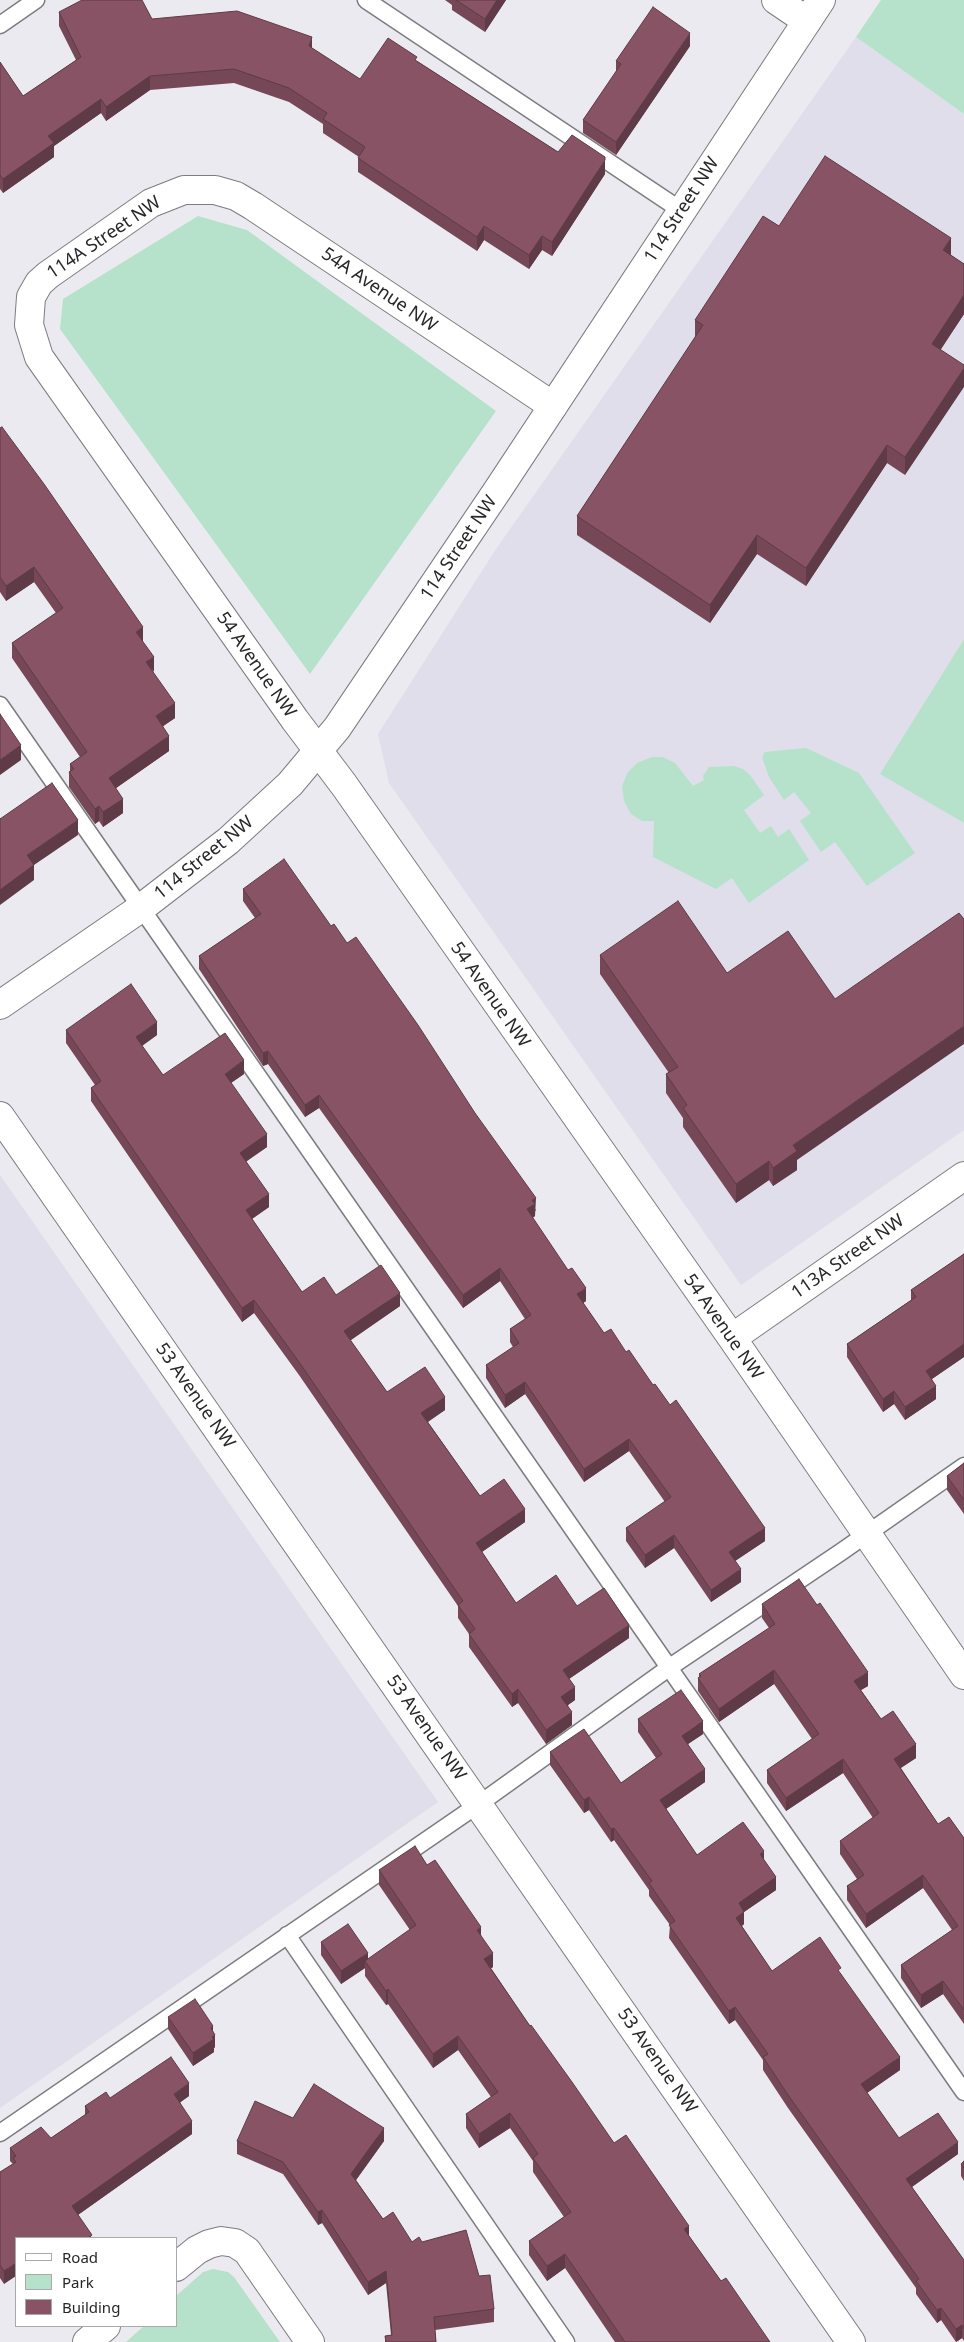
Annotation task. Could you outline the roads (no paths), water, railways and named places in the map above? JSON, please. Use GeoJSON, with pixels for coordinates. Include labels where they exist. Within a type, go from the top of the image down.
{"type":"FeatureCollection","features":[{"type":"Feature","properties":{"kind":"street"},"geometry":{"type":"LineString","coordinates":[[776,0],[814,10]]}},
{"type":"Feature","properties":{"kind":"street","name":"114 Street NW"},"geometry":{"type":"LineString","coordinates":[[0,1005],[141,908],[228,841],[290,784],[318,751],[354,705],[814,10]]}},
{"type":"Feature","properties":{"kind":"street","name":"114A Street NW"},"geometry":{"type":"LineString","coordinates":[[29,312],[31,297],[39,283],[48,275],[151,203],[184,190],[199,189]]}},
{"type":"Feature","properties":{"kind":"street","name":"54A Avenue NW"},"geometry":{"type":"LineString","coordinates":[[199,189],[215,190],[236,196],[253,206],[553,406]]}},
{"type":"Feature","properties":{"kind":"street","name":"54 Avenue NW"},"geometry":{"type":"LineString","coordinates":[[29,312],[32,337],[39,357],[344,785],[732,1338],[964,1675]]}},
{"type":"Feature","properties":{"kind":"street","name":"53 Avenue NW"},"geometry":{"type":"LineString","coordinates":[[0,1116],[851,2342]]}},
{"type":"Feature","properties":{"kind":"street","name":"113A Street NW"},"geometry":{"type":"LineString","coordinates":[[732,1338],[964,1176]]}},
{"type":"Feature","properties":{"kind":"street"},"geometry":{"type":"LineString","coordinates":[[178,2265],[197,2250],[209,2244],[222,2241],[235,2243],[247,2251],[310,2342]]}},
{"type":"Feature","properties":{"kind":"street"},"geometry":{"type":"LineString","coordinates":[[87,2342],[105,2327]]}},
{"type":"Feature","properties":{"kind":"lane"},"geometry":{"type":"LineString","coordinates":[[0,25],[36,0]]}},
{"type":"Feature","properties":{"kind":"lane"},"geometry":{"type":"LineString","coordinates":[[366,0],[682,211]]}},
{"type":"Feature","properties":{"kind":"lane"},"geometry":{"type":"LineString","coordinates":[[0,705],[964,2092]]}},
{"type":"Feature","properties":{"kind":"lane"},"geometry":{"type":"LineString","coordinates":[[0,2133],[479,1804],[670,1667],[964,1466]]}},
{"type":"Feature","properties":{"kind":"lane"},"geometry":{"type":"LineString","coordinates":[[287,1935],[566,2342]]}}]}
